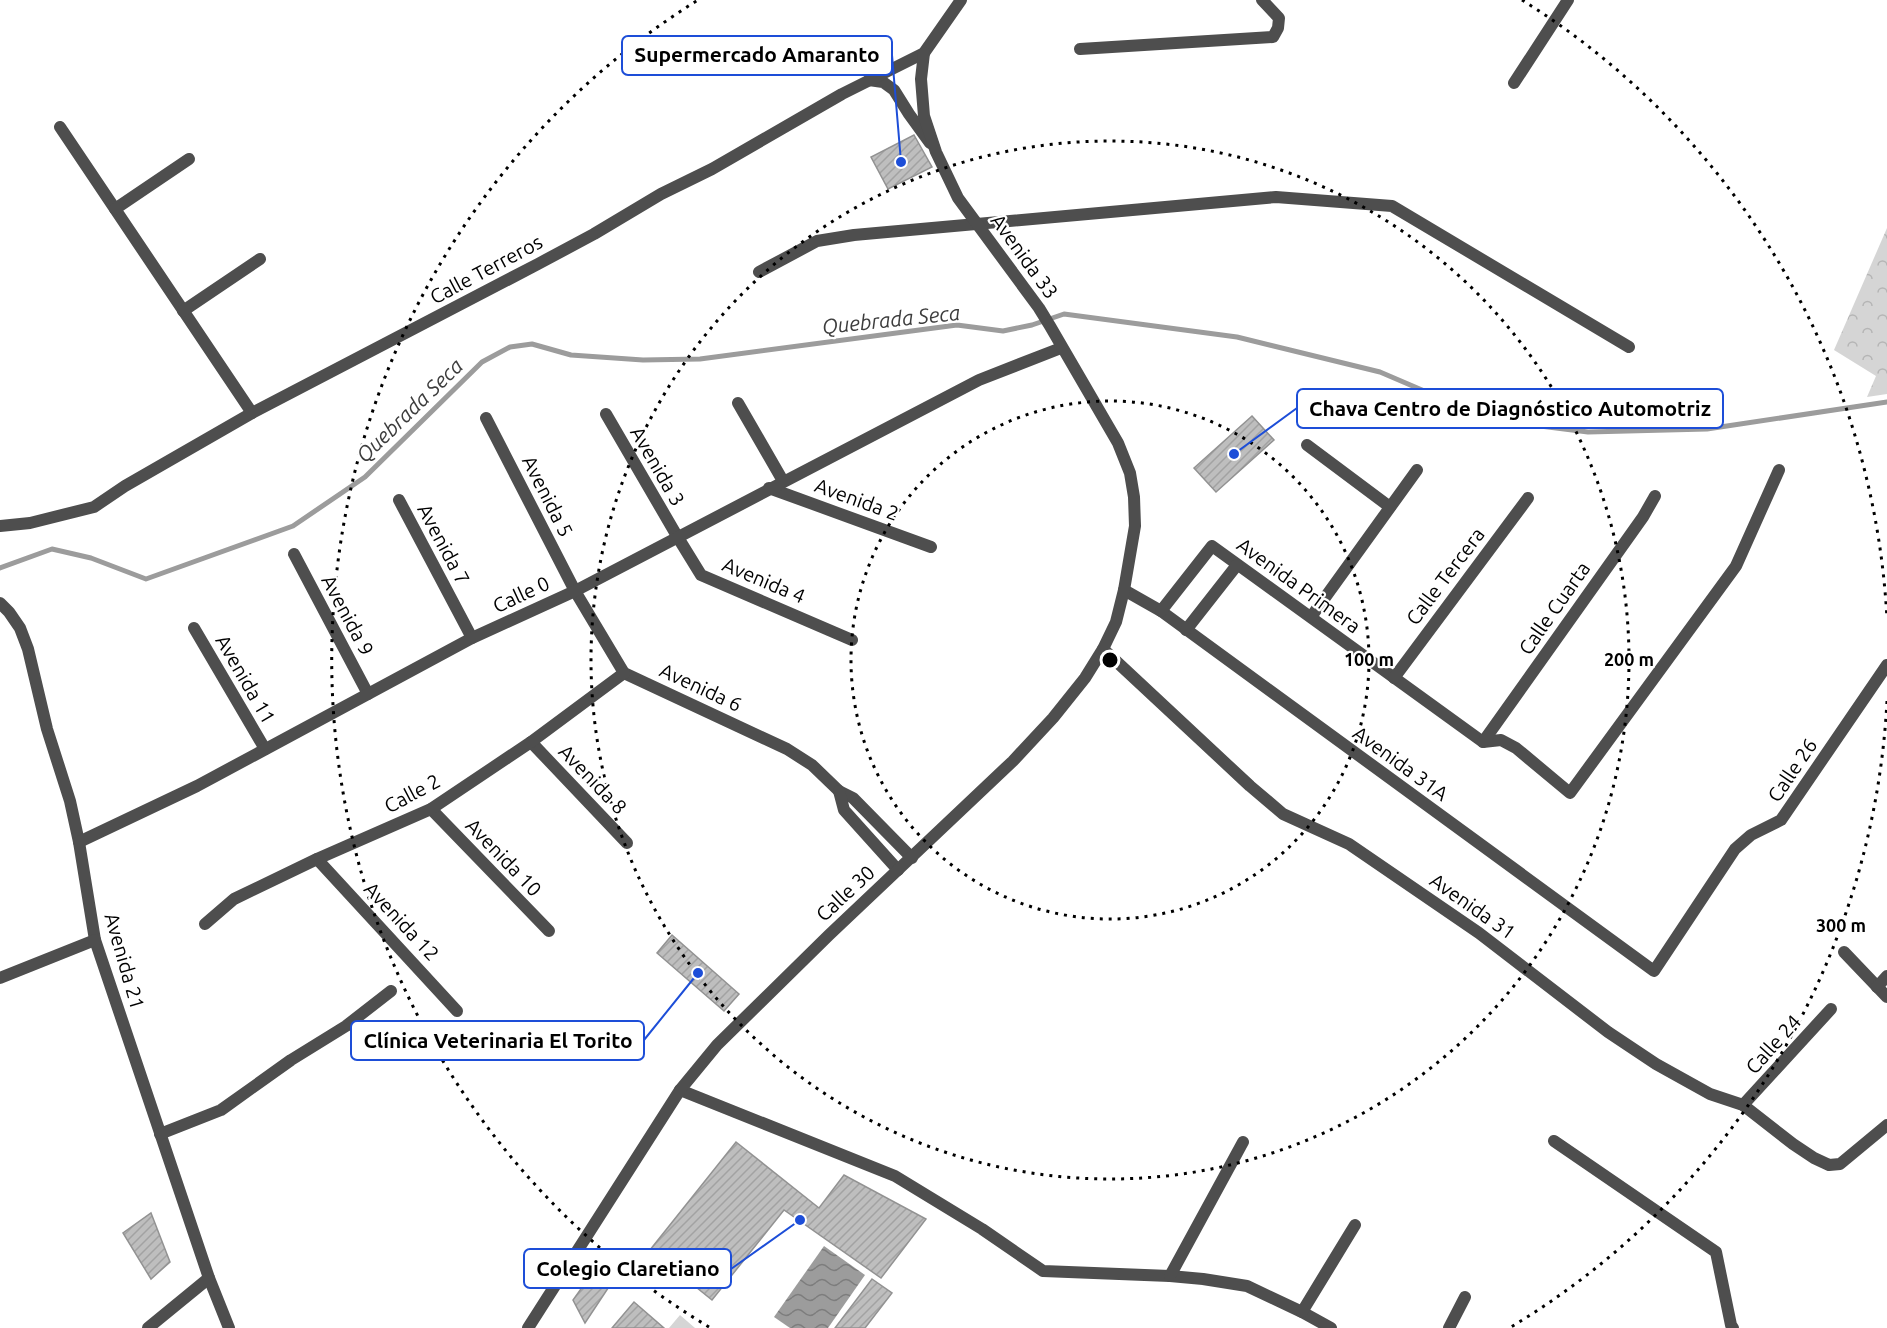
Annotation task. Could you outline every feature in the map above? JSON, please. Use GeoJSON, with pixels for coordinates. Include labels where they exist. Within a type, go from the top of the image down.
{"type":"FeatureCollection","features":[{"type":"Feature","properties":{"kind":"street","name":"Calle Terreros"},"geometry":{"type":"LineString","coordinates":[[0,526],[30,523],[94,507],[125,486],[252,413],[585,239],[662,194],[712,170],[842,94],[924,53],[961,0]]}},
{"type":"Feature","properties":{"kind":"street"},"geometry":{"type":"LineString","coordinates":[[1080,49],[1273,37],[1278,28],[1279,18],[1262,0]]}},
{"type":"Feature","properties":{"kind":"street"},"geometry":{"type":"LineString","coordinates":[[1514,83],[1568,0]]}},
{"type":"Feature","properties":{"kind":"street","name":"Avenida 33"},"geometry":{"type":"LineString","coordinates":[[924,53],[921,79],[924,116],[936,152],[958,198],[1039,308],[1118,443],[1130,473]]}},
{"type":"Feature","properties":{"kind":"street"},"geometry":{"type":"LineString","coordinates":[[869,80],[883,82],[894,90],[936,152]]}},
{"type":"Feature","properties":{"kind":"street"},"geometry":{"type":"LineString","coordinates":[[60,127],[252,413]]}},
{"type":"Feature","properties":{"kind":"street"},"geometry":{"type":"LineString","coordinates":[[115,209],[189,159]]}},
{"type":"Feature","properties":{"kind":"street"},"geometry":{"type":"LineString","coordinates":[[759,272],[817,241],[854,236],[1276,197],[1392,206],[1629,347]]}},
{"type":"Feature","properties":{"kind":"street"},"geometry":{"type":"LineString","coordinates":[[183,311],[260,259]]}},
{"type":"Feature","properties":{"kind":"street","name":"Calle 0"},"geometry":{"type":"LineString","coordinates":[[79,842],[197,786],[472,638],[575,591],[979,380],[1061,348]]}},
{"type":"Feature","properties":{"kind":"street"},"geometry":{"type":"LineString","coordinates":[[738,403],[783,481]]}},
{"type":"Feature","properties":{"kind":"street","name":"Avenida 3"},"geometry":{"type":"LineString","coordinates":[[606,414],[677,536]]}},
{"type":"Feature","properties":{"kind":"street","name":"Avenida 5"},"geometry":{"type":"LineString","coordinates":[[486,418],[575,591]]}},
{"type":"Feature","properties":{"kind":"street"},"geometry":{"type":"LineString","coordinates":[[1308,446],[1390,507]]}},
{"type":"Feature","properties":{"kind":"street"},"geometry":{"type":"LineString","coordinates":[[1311,617],[1417,470]]}},
{"type":"Feature","properties":{"kind":"street","name":"Avenida Primera"},"geometry":{"type":"LineString","coordinates":[[1161,611],[1212,546],[1483,742],[1501,740],[1516,748],[1570,793],[1736,566],[1779,470]]}},
{"type":"Feature","properties":{"kind":"street","name":"Calle 30"},"geometry":{"type":"LineString","coordinates":[[528,1328],[680,1090],[717,1045],[1013,761],[1053,718],[1085,678],[1116,622],[1124,590],[1135,526],[1130,473]]}},
{"type":"Feature","properties":{"kind":"street","name":"Avenida 2"},"geometry":{"type":"LineString","coordinates":[[769,488],[931,547]]}},
{"type":"Feature","properties":{"kind":"street","name":"Calle Cuarta"},"geometry":{"type":"LineString","coordinates":[[1483,742],[1644,517],[1654,496]]}},
{"type":"Feature","properties":{"kind":"street","name":"Calle Tercera"},"geometry":{"type":"LineString","coordinates":[[1394,678],[1528,498]]}},
{"type":"Feature","properties":{"kind":"street","name":"Avenida 7"},"geometry":{"type":"LineString","coordinates":[[399,500],[472,638]]}},
{"type":"Feature","properties":{"kind":"street","name":"Avenida 4"},"geometry":{"type":"LineString","coordinates":[[677,536],[701,575],[852,640]]}},
{"type":"Feature","properties":{"kind":"street","name":"Avenida 9"},"geometry":{"type":"LineString","coordinates":[[294,554],[368,694]]}},
{"type":"Feature","properties":{"kind":"street"},"geometry":{"type":"LineString","coordinates":[[1186,630],[1237,565]]}},
{"type":"Feature","properties":{"kind":"street","name":"Avenida 31A"},"geometry":{"type":"LineString","coordinates":[[1124,590],[1161,611],[1654,971]]}},
{"type":"Feature","properties":{"kind":"street"},"geometry":{"type":"LineString","coordinates":[[575,591],[624,673]]}},
{"type":"Feature","properties":{"kind":"street","name":"Avenida 21"},"geometry":{"type":"LineString","coordinates":[[0,603],[20,628],[28,649],[47,729],[70,801],[95,940],[209,1278],[229,1328]]}},
{"type":"Feature","properties":{"kind":"street","name":"Avenida 11"},"geometry":{"type":"LineString","coordinates":[[194,627],[265,749]]}},
{"type":"Feature","properties":{"kind":"street","name":"Avenida 31"},"geometry":{"type":"LineString","coordinates":[[1103,649],[1283,814],[1349,844],[1479,933],[1608,1032],[1656,1064],[1710,1094],[1743,1105],[1768,1126],[1814,1158],[1829,1165],[1840,1164],[1887,1125]]}},
{"type":"Feature","properties":{"kind":"street","name":"Calle 26"},"geometry":{"type":"LineString","coordinates":[[1654,971],[1735,849],[1751,836],[1781,820],[1887,665]]}},
{"type":"Feature","properties":{"kind":"street","name":"Calle 2"},"geometry":{"type":"LineString","coordinates":[[205,924],[234,899],[317,859],[431,809],[531,742],[624,673]]}},
{"type":"Feature","properties":{"kind":"street","name":"Avenida 6"},"geometry":{"type":"LineString","coordinates":[[624,673],[787,749],[812,765],[839,791],[853,798],[912,858]]}},
{"type":"Feature","properties":{"kind":"street","name":"Avenida 8"},"geometry":{"type":"LineString","coordinates":[[531,742],[627,843]]}},
{"type":"Feature","properties":{"kind":"street","name":"Avenida 6"},"geometry":{"type":"LineString","coordinates":[[839,791],[844,810],[898,870]]}},
{"type":"Feature","properties":{"kind":"street","name":"Avenida 10"},"geometry":{"type":"LineString","coordinates":[[431,809],[549,931]]}},
{"type":"Feature","properties":{"kind":"street","name":"Avenida 12"},"geometry":{"type":"LineString","coordinates":[[317,859],[457,1011]]}},
{"type":"Feature","properties":{"kind":"street"},"geometry":{"type":"LineString","coordinates":[[0,978],[95,940]]}},
{"type":"Feature","properties":{"kind":"street"},"geometry":{"type":"LineString","coordinates":[[1844,952],[1887,997]]}},
{"type":"Feature","properties":{"kind":"street"},"geometry":{"type":"LineString","coordinates":[[1877,987],[1887,976]]}},
{"type":"Feature","properties":{"kind":"street"},"geometry":{"type":"LineString","coordinates":[[160,1134],[221,1110],[291,1060],[346,1026],[391,991]]}},
{"type":"Feature","properties":{"kind":"street","name":"Calle 24"},"geometry":{"type":"LineString","coordinates":[[1743,1105],[1831,1009]]}},
{"type":"Feature","properties":{"kind":"street"},"geometry":{"type":"LineString","coordinates":[[680,1090],[895,1176],[982,1229],[1043,1271],[1170,1276],[1247,1286],[1331,1328]]}},
{"type":"Feature","properties":{"kind":"street"},"geometry":{"type":"LineString","coordinates":[[1554,1141],[1716,1252],[1732,1326]]}},
{"type":"Feature","properties":{"kind":"street"},"geometry":{"type":"LineString","coordinates":[[1170,1276],[1244,1142]]}},
{"type":"Feature","properties":{"kind":"street"},"geometry":{"type":"LineString","coordinates":[[1302,1312],[1355,1225]]}},
{"type":"Feature","properties":{"kind":"street"},"geometry":{"type":"LineString","coordinates":[[148,1328],[209,1278]]}},
{"type":"Feature","properties":{"kind":"street"},"geometry":{"type":"LineString","coordinates":[[1449,1328],[1465,1298]]}},
{"type":"Feature","properties":{"kind":"green space"},"geometry":{"type":"Polygon","coordinates":[[[1887,228],[1887,394],[1867,397],[1876,376],[1834,350],[1887,228]]]}},
{"type":"Feature","properties":{"kind":"green space"},"geometry":{"type":"Polygon","coordinates":[[[680,1315],[695,1328],[669,1328],[680,1315]]]}},
{"type":"Feature","properties":{"kind":"water"},"geometry":{"type":"Polygon","coordinates":[[[824,1246],[865,1275],[828,1328],[790,1328],[774,1317],[824,1246]]]}},
{"type":"Feature","properties":{"kind":"building"},"geometry":{"type":"Polygon","coordinates":[[[914,135],[932,167],[888,189],[871,157],[914,135]]]}},
{"type":"Feature","properties":{"kind":"building"},"geometry":{"type":"Polygon","coordinates":[[[1252,416],[1274,440],[1216,492],[1194,468],[1252,416]]]}},
{"type":"Feature","properties":{"kind":"building"},"geometry":{"type":"Polygon","coordinates":[[[672,935],[739,994],[724,1011],[657,953],[672,935]]]}},
{"type":"Feature","properties":{"kind":"building"},"geometry":{"type":"Polygon","coordinates":[[[736,1142],[819,1208],[844,1175],[926,1219],[881,1278],[784,1210],[712,1300],[650,1250],[736,1142]]]}},
{"type":"Feature","properties":{"kind":"building"},"geometry":{"type":"Polygon","coordinates":[[[151,1213],[170,1262],[151,1279],[123,1233],[151,1213]]]}},
{"type":"Feature","properties":{"kind":"building"},"geometry":{"type":"Polygon","coordinates":[[[608,1251],[626,1261],[585,1323],[573,1300],[608,1251]]]}},
{"type":"Feature","properties":{"kind":"building"},"geometry":{"type":"Polygon","coordinates":[[[872,1279],[892,1293],[865,1328],[835,1328],[872,1279]]]}},
{"type":"Feature","properties":{"kind":"building"},"geometry":{"type":"Polygon","coordinates":[[[634,1302],[664,1328],[612,1328],[634,1302]]]}},
{"type":"Feature","properties":{"kind":"waterway","name":"Quebrada Seca"},"geometry":{"type":"LineString","coordinates":[[0,568],[52,549],[91,558],[146,579],[293,526],[365,477],[482,362],[510,347],[532,344],[571,355],[643,360],[700,359],[957,325],[1003,331],[1032,325],[1064,314],[1237,337],[1380,372],[1492,420],[1588,432],[1707,429],[1887,402]]}},
{"type":"Feature","properties":{"kind":"place","name":"Supermercado Amaranto"},"geometry":{"type":"Point","coordinates":[901,162]}},
{"type":"Feature","properties":{"kind":"place","name":"Chava Centro de Diagnóstico Automotriz"},"geometry":{"type":"Point","coordinates":[1234,454]}},
{"type":"Feature","properties":{"kind":"place","name":"Clínica Veterinaria El Torito"},"geometry":{"type":"Point","coordinates":[698,973]}},
{"type":"Feature","properties":{"kind":"place","name":"Colegio Claretiano"},"geometry":{"type":"Point","coordinates":[800,1220]}}]}
